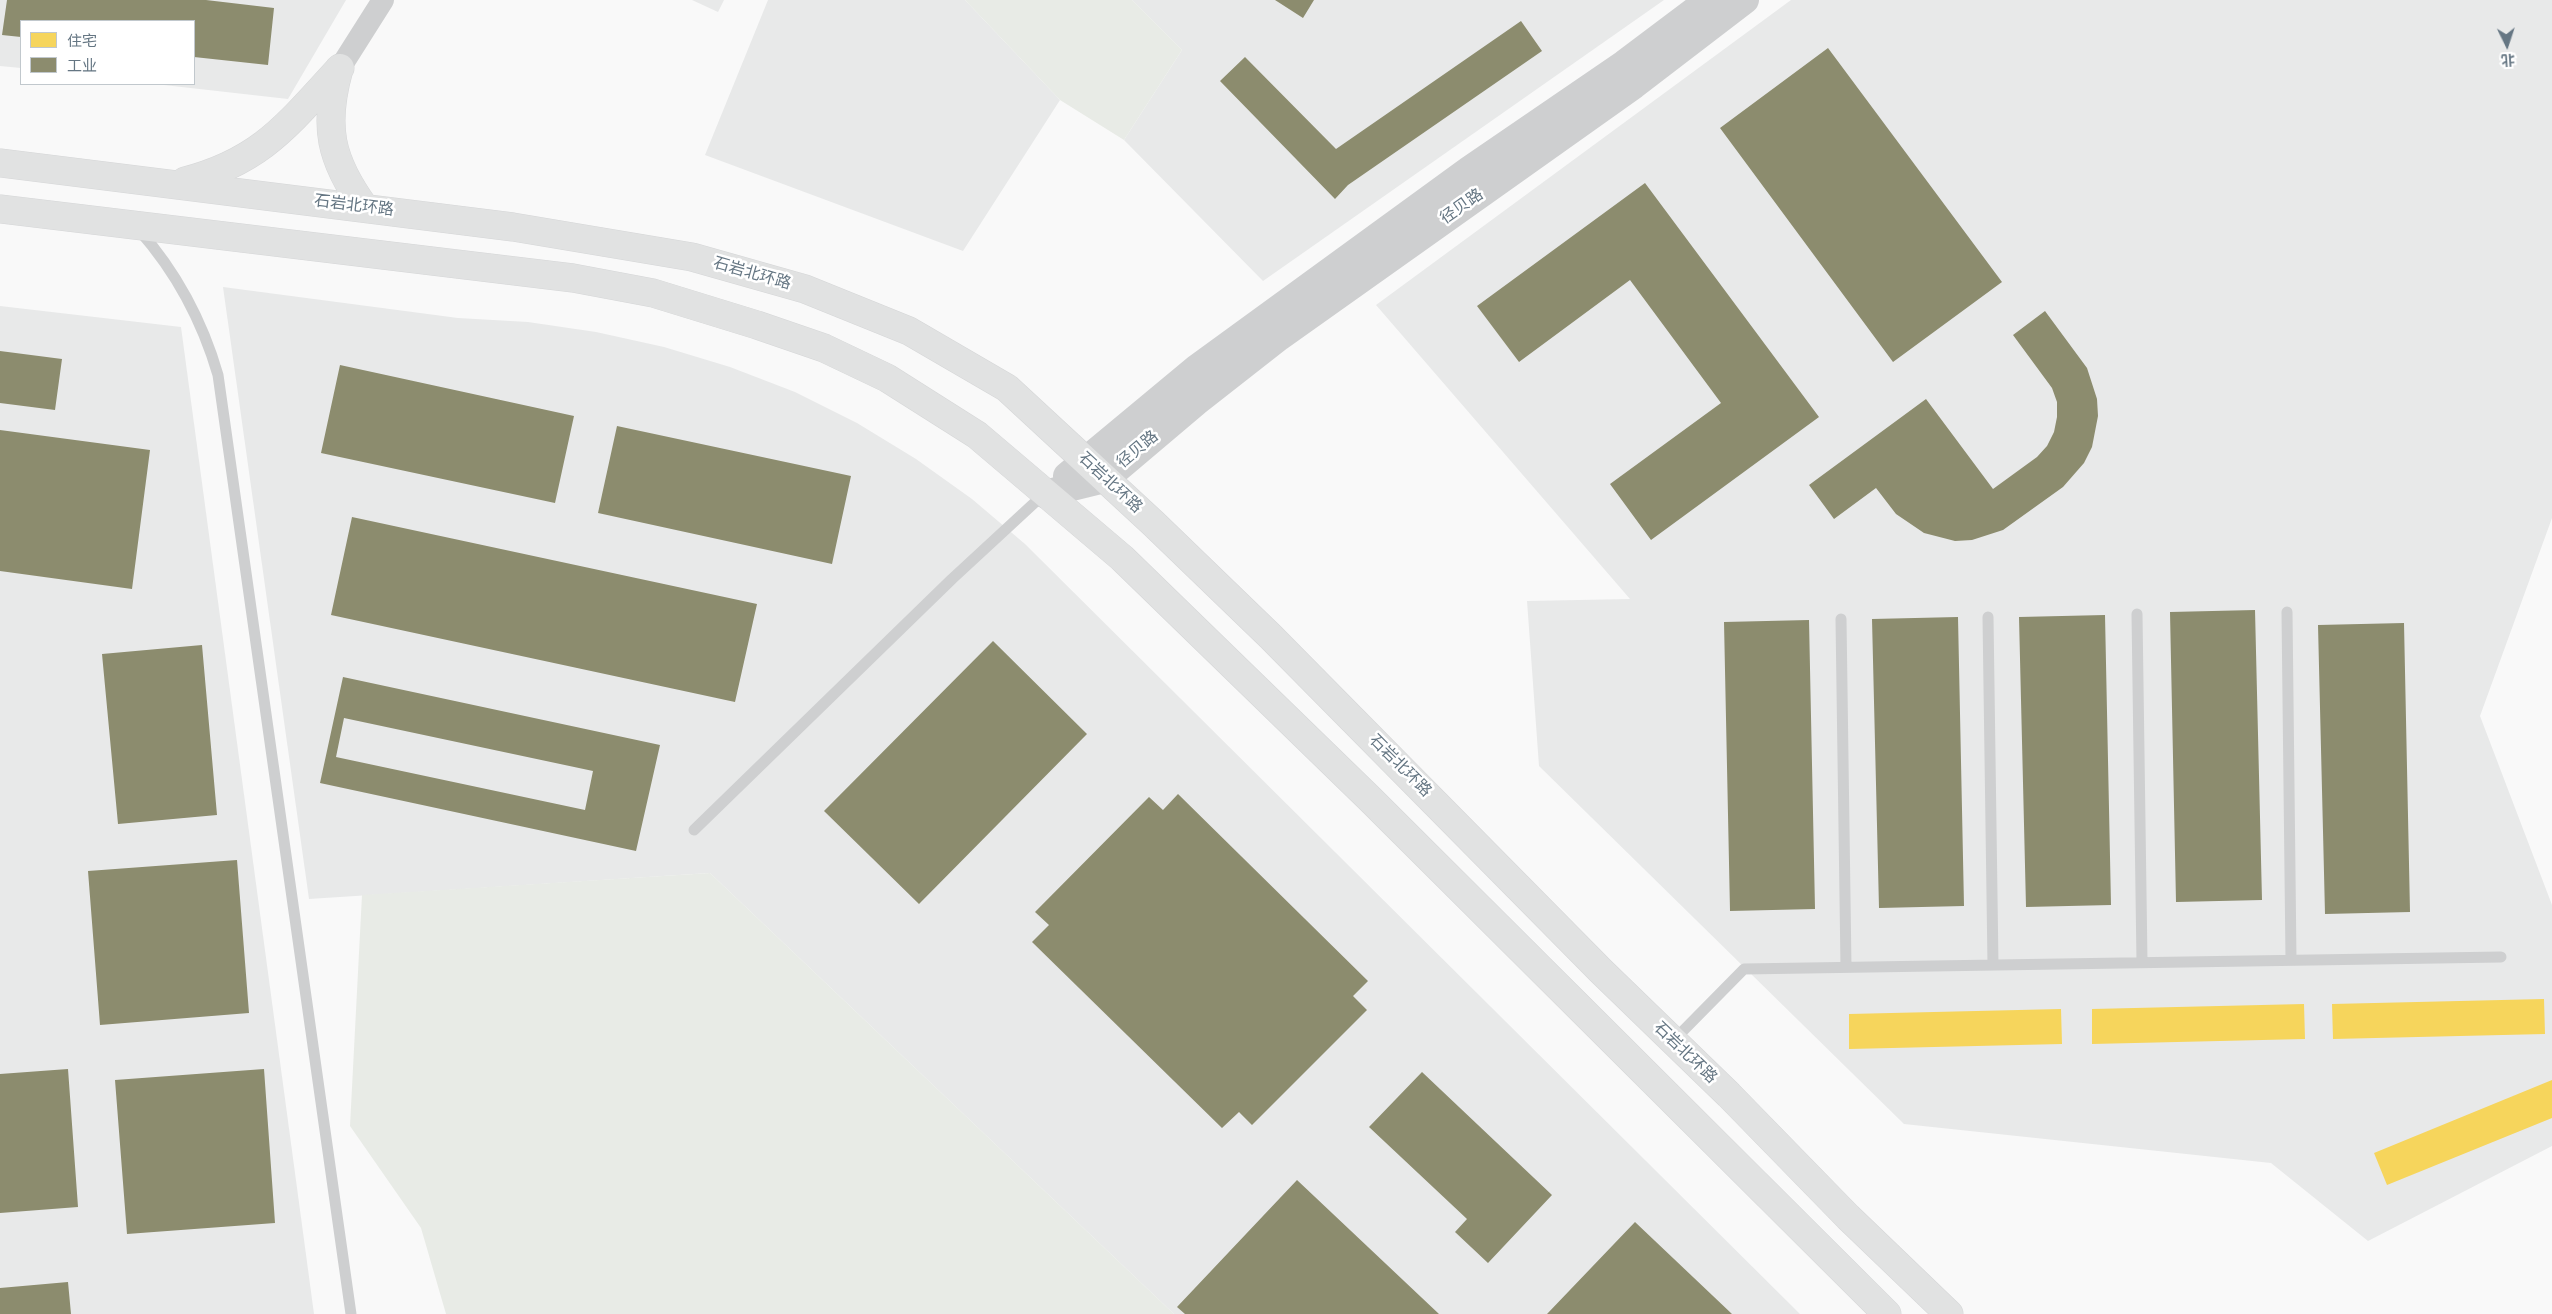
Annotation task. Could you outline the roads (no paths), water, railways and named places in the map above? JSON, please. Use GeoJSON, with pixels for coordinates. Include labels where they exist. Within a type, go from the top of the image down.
{"type":"FeatureCollection","features":[{"type":"Feature","properties":{"kind":"main road"},"geometry":{"type":"LineString","coordinates":[[174,183],[212,174],[246,158],[278,135],[340,68]]}},
{"type":"Feature","properties":{"kind":"main road"},"geometry":{"type":"LineString","coordinates":[[340,68],[332,97],[330,126],[336,156],[347,183],[365,208]]}},
{"type":"Feature","properties":{"kind":"main road","name":"石岩北环路"},"geometry":{"type":"LineString","coordinates":[[0,163],[174,183],[513,227],[682,256],[805,289],[909,331],[1007,388],[1270,636],[1601,971],[1848,1217],[1949,1314]]}},
{"type":"Feature","properties":{"kind":"main road"},"geometry":{"type":"LineString","coordinates":[[0,209],[573,278],[653,293],[757,325],[816,346],[888,378],[977,435],[1044,494],[1122,558],[1356,785],[1887,1314]]}},
{"type":"Feature","properties":{"kind":"street"},"geometry":{"type":"LineString","coordinates":[[340,68],[383,0]]}},
{"type":"Feature","properties":{"kind":"street","name":"径贝路"},"geometry":{"type":"LineString","coordinates":[[1095,470],[1197,368],[1469,170],[1624,64],[1709,0]]}},
{"type":"Feature","properties":{"kind":"street","name":"径贝路"},"geometry":{"type":"LineString","coordinates":[[1044,494],[1095,470],[1196,402],[1280,337],[1634,84],[1745,0]]}},
{"type":"Feature","properties":{"kind":"lane"},"geometry":{"type":"LineString","coordinates":[[134,225],[170,268],[185,292],[206,337],[218,375],[352,1314]]}},
{"type":"Feature","properties":{"kind":"lane"},"geometry":{"type":"LineString","coordinates":[[694,830],[952,579],[1044,494]]}},
{"type":"Feature","properties":{"kind":"lane"},"geometry":{"type":"LineString","coordinates":[[2287,612],[2291,960]]}},
{"type":"Feature","properties":{"kind":"lane"},"geometry":{"type":"LineString","coordinates":[[2137,614],[2142,962]]}},
{"type":"Feature","properties":{"kind":"lane"},"geometry":{"type":"LineString","coordinates":[[1988,617],[1993,965]]}},
{"type":"Feature","properties":{"kind":"lane"},"geometry":{"type":"LineString","coordinates":[[1841,619],[1846,967]]}},
{"type":"Feature","properties":{"kind":"lane"},"geometry":{"type":"LineString","coordinates":[[1673,1041],[1744,969],[2502,957]]}}]}
